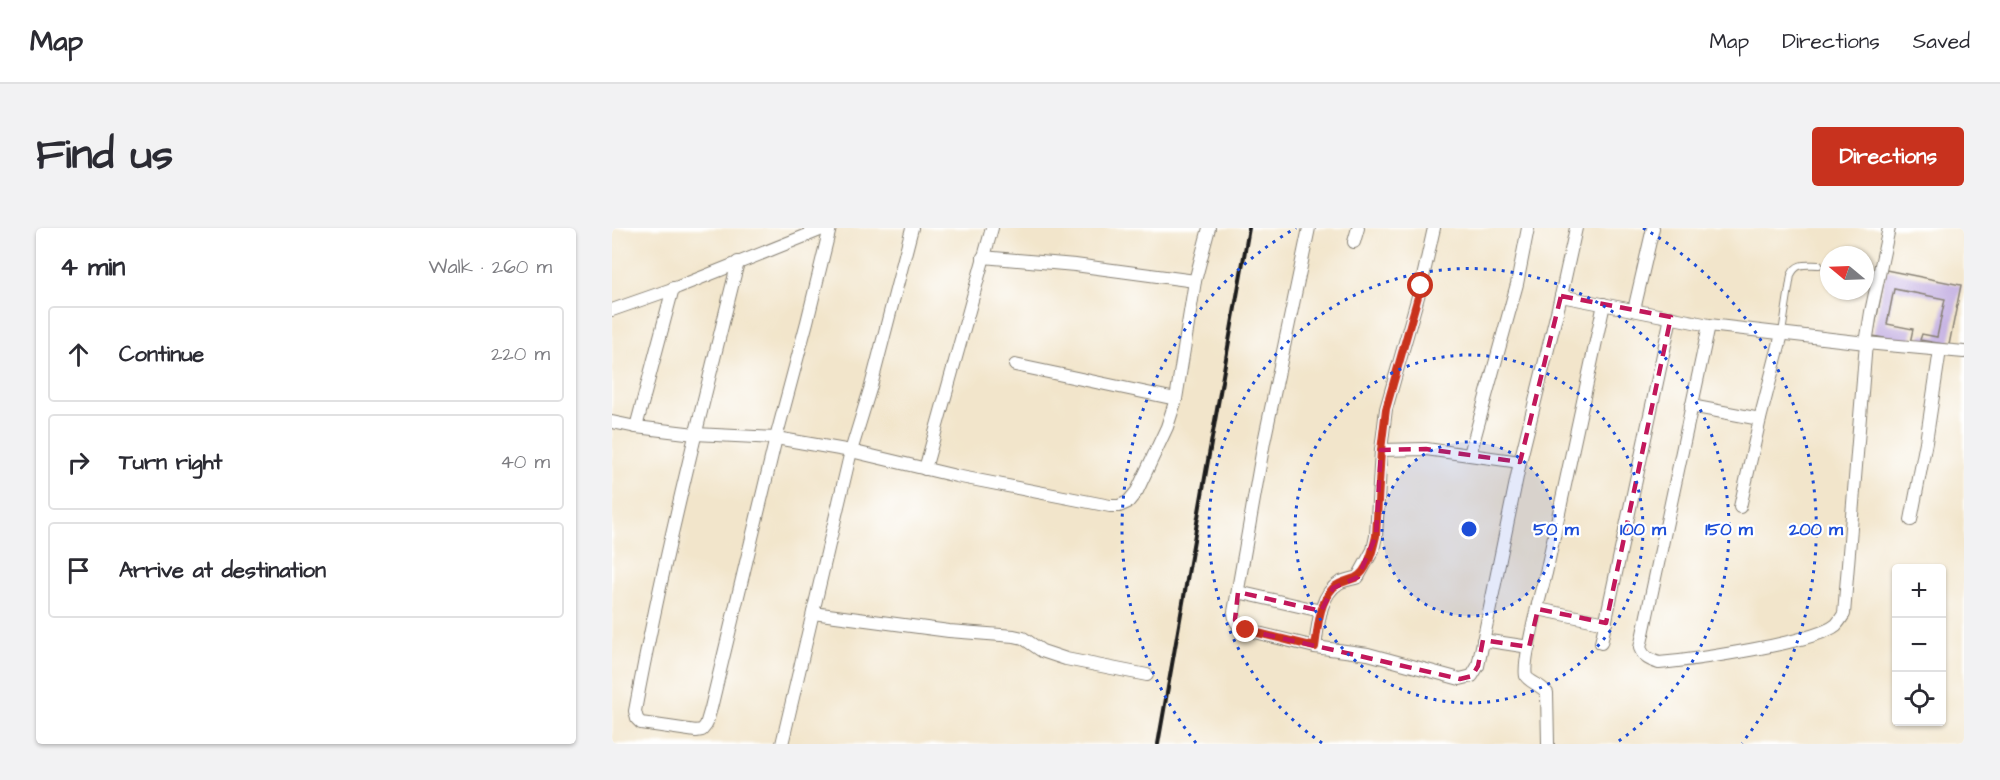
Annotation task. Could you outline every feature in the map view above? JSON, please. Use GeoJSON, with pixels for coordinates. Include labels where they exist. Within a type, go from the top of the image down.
{"type":"FeatureCollection","features":[{"type":"Feature","properties":{"kind":"street"},"geometry":{"type":"LineString","coordinates":[[612,310],[825,228]]}},
{"type":"Feature","properties":{"kind":"street"},"geometry":{"type":"LineString","coordinates":[[738,262],[653,612],[635,711],[641,723],[696,731],[702,730],[706,725],[830,228]]}},
{"type":"Feature","properties":{"kind":"street"},"geometry":{"type":"LineString","coordinates":[[782,744],[851,452],[871,386],[912,228]]}},
{"type":"Feature","properties":{"kind":"street"},"geometry":{"type":"LineString","coordinates":[[925,469],[992,228]]}},
{"type":"Feature","properties":{"kind":"street"},"geometry":{"type":"LineString","coordinates":[[612,422],[695,434],[776,438],[1099,504],[1119,506],[1128,502],[1137,491],[1167,427],[1176,399],[1195,281],[1209,228]]}},
{"type":"Feature","properties":{"kind":"street"},"geometry":{"type":"LineString","coordinates":[[1309,228],[1264,442],[1234,612],[1235,620],[1238,626],[1246,630],[1315,647],[1368,654],[1460,679],[1472,676],[1478,666],[1520,462],[1562,296],[1576,228]]}},
{"type":"Feature","properties":{"kind":"street"},"geometry":{"type":"LineString","coordinates":[[1354,243],[1358,228]]}},
{"type":"Feature","properties":{"kind":"street"},"geometry":{"type":"LineString","coordinates":[[1315,647],[1321,611],[1333,588],[1358,577],[1373,550],[1386,409],[1421,286],[1434,228]]}},
{"type":"Feature","properties":{"kind":"street"},"geometry":{"type":"LineString","coordinates":[[1470,454],[1517,284],[1527,228]]}},
{"type":"Feature","properties":{"kind":"street"},"geometry":{"type":"LineString","coordinates":[[1634,310],[1653,228]]}},
{"type":"Feature","properties":{"kind":"street"},"geometry":{"type":"LineString","coordinates":[[1708,325],[1640,648],[1642,655],[1659,663],[1766,646],[1816,635],[1836,625],[1844,614],[1866,343],[1870,312],[1889,228]]}},
{"type":"Feature","properties":{"kind":"street"},"geometry":{"type":"LineString","coordinates":[[983,257],[1075,265],[1195,281]]}},
{"type":"Feature","properties":{"kind":"street"},"geometry":{"type":"LineString","coordinates":[[636,427],[673,288]]}},
{"type":"Feature","properties":{"kind":"street"},"geometry":{"type":"LineString","coordinates":[[1562,296],[1708,325],[1964,352]]}},
{"type":"Feature","properties":{"kind":"street"},"geometry":{"type":"LineString","coordinates":[[1548,744],[1547,693],[1543,687],[1529,681],[1526,677],[1529,647],[1604,304]]}},
{"type":"Feature","properties":{"kind":"street"},"geometry":{"type":"LineString","coordinates":[[1601,643],[1671,317]]}},
{"type":"Feature","properties":{"kind":"street"},"geometry":{"type":"LineString","coordinates":[[1740,507],[1782,334]]}},
{"type":"Feature","properties":{"kind":"street"},"geometry":{"type":"LineString","coordinates":[[1911,520],[1940,350]]}},
{"type":"Feature","properties":{"kind":"street"},"geometry":{"type":"LineString","coordinates":[[1015,364],[1176,399]]}},
{"type":"Feature","properties":{"kind":"street"},"geometry":{"type":"LineString","coordinates":[[1691,406],[1760,419]]}},
{"type":"Feature","properties":{"kind":"street"},"geometry":{"type":"LineString","coordinates":[[1381,450],[1426,449],[1520,462]]}},
{"type":"Feature","properties":{"kind":"street"},"geometry":{"type":"LineString","coordinates":[[1238,592],[1321,611]]}},
{"type":"Feature","properties":{"kind":"street"},"geometry":{"type":"LineString","coordinates":[[1538,609],[1606,623]]}},
{"type":"Feature","properties":{"kind":"street"},"geometry":{"type":"LineString","coordinates":[[813,613],[949,632],[1014,636],[1023,638],[1042,651],[1066,659],[1148,675]]}},
{"type":"Feature","properties":{"kind":"street"},"geometry":{"type":"LineString","coordinates":[[1483,640],[1529,647]]}},
{"type":"Feature","properties":{"kind":"lane"},"geometry":{"type":"LineString","coordinates":[[1782,334],[1791,275],[1794,269],[1800,264],[1819,265]]}},
{"type":"Feature","properties":{"kind":"highlighted area"},"geometry":{"type":"Polygon","coordinates":[[[1561,296],[1671,317],[1606,623],[1538,609],[1529,647],[1483,640],[1478,666],[1472,676],[1460,679],[1246,630],[1235,620],[1238,592],[1321,611],[1333,588],[1358,577],[1376,536],[1381,450],[1426,449],[1520,462],[1561,296]]]}},
{"type":"Feature","properties":{"kind":"building"},"geometry":{"type":"Polygon","coordinates":[[[1886,270],[1961,285],[1949,345],[1920,340],[1922,334],[1937,337],[1945,299],[1894,289],[1887,324],[1913,329],[1910,343],[1873,336],[1886,270]]]}},
{"type":"Feature","properties":{"kind":"railway"},"geometry":{"type":"LineString","coordinates":[[1158,744],[1249,228]]}},
{"type":"Feature","properties":{"kind":"route"},"geometry":{"type":"LineString","coordinates":[[1246,630],[1315,647],[1321,611],[1327,597],[1340,583],[1358,577],[1365,566],[1373,550],[1376,536],[1386,409],[1421,286]]}}]}
